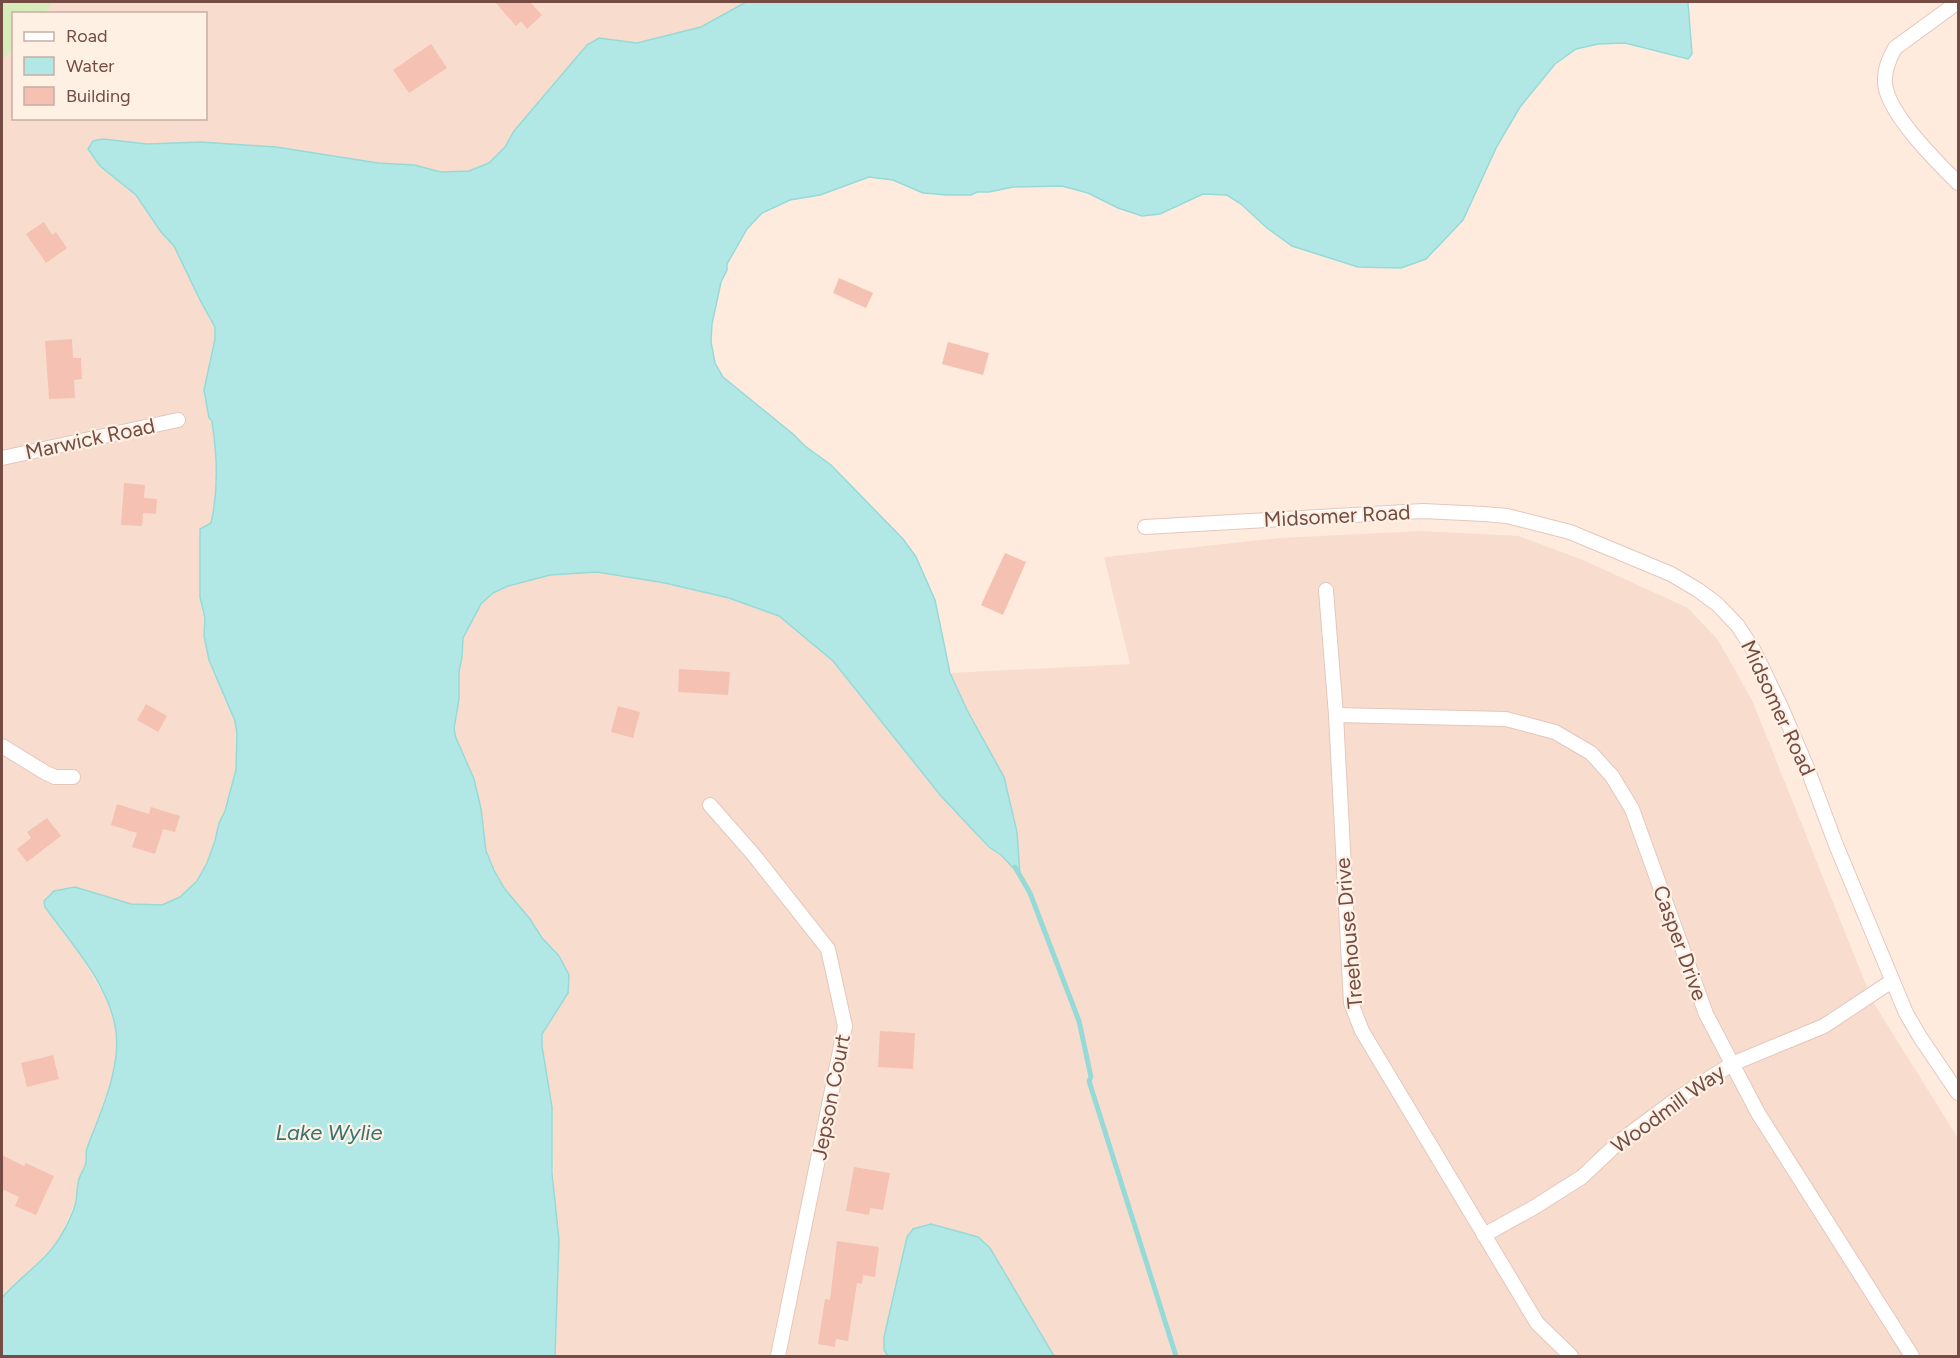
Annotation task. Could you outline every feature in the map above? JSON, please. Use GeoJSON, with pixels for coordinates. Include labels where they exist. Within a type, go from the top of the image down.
{"type":"FeatureCollection","features":[{"type":"Feature","properties":{"kind":"street"},"geometry":{"type":"LineString","coordinates":[[1959,2],[1895,48],[1889,59],[1885,83],[1893,107],[1959,183]]}},
{"type":"Feature","properties":{"kind":"street","name":"Marwick Road"},"geometry":{"type":"LineString","coordinates":[[2,458],[178,420]]}},
{"type":"Feature","properties":{"kind":"street","name":"Midsomer Road"},"geometry":{"type":"LineString","coordinates":[[1144,527],[1423,511],[1508,516],[1570,532],[1671,574],[1698,590],[1717,604],[1738,626],[1754,651],[1808,770],[1836,845],[1906,1013],[1959,1093]]}},
{"type":"Feature","properties":{"kind":"street","name":"Treehouse Drive"},"geometry":{"type":"LineString","coordinates":[[1326,590],[1336,715],[1351,1003],[1362,1031],[1537,1323],[1571,1356]]}},
{"type":"Feature","properties":{"kind":"street","name":"Casper Drive"},"geometry":{"type":"LineString","coordinates":[[1336,715],[1506,719],[1555,732],[1592,753],[1612,776],[1632,809],[1706,1014],[1758,1113],[1912,1356]]}},
{"type":"Feature","properties":{"kind":"street"},"geometry":{"type":"LineString","coordinates":[[2,746],[45,773],[55,777],[73,777]]}},
{"type":"Feature","properties":{"kind":"street","name":"Jepson Court"},"geometry":{"type":"LineString","coordinates":[[710,805],[753,854],[828,949],[845,1026],[778,1356]]}},
{"type":"Feature","properties":{"kind":"street","name":"Woodmill Way"},"geometry":{"type":"LineString","coordinates":[[1484,1235],[1582,1177],[1620,1141],[1677,1098],[1732,1064],[1824,1026],[1892,981]]}},
{"type":"Feature","properties":{"kind":"shaded area"},"geometry":{"type":"Polygon","coordinates":[[[54,2],[746,2],[701,27],[637,43],[599,38],[587,45],[514,131],[505,147],[489,163],[469,171],[441,172],[414,165],[378,163],[276,147],[201,142],[125,143],[100,166],[136,195],[161,232],[174,246],[215,327],[215,339],[209,361],[209,418],[212,421],[217,455],[217,482],[202,612],[205,618],[204,636],[209,660],[235,722],[236,770],[207,863],[197,881],[180,897],[162,905],[131,904],[75,887],[85,963],[107,1000],[115,1024],[117,1042],[113,1078],[103,1102],[93,1138],[86,1150],[86,1162],[79,1179],[75,1203],[59,1239],[40,1262],[2,1298],[2,61],[12,49],[12,120],[207,120],[207,12],[45,12],[54,2]]]}},
{"type":"Feature","properties":{"kind":"shaded area"},"geometry":{"type":"Polygon","coordinates":[[[1422,531],[1519,536],[1583,560],[1688,608],[1718,640],[1752,700],[1873,1002],[1958,1138],[1958,1356],[555,1356],[557,1330],[552,1107],[542,1034],[568,993],[559,956],[542,938],[530,919],[504,888],[486,851],[481,809],[474,779],[456,738],[454,729],[459,699],[463,638],[481,604],[493,593],[507,586],[550,575],[597,572],[665,583],[729,598],[779,616],[833,661],[941,796],[989,847],[1001,855],[1019,874],[967,710],[950,673],[1130,664],[1104,557],[1280,538],[1422,531]]]}},
{"type":"Feature","properties":{"kind":"green space"},"geometry":{"type":"Polygon","coordinates":[[[2,2],[54,2],[45,12],[12,12],[12,49],[2,61],[2,2]]]}},
{"type":"Feature","properties":{"kind":"water","name":"Lake Wylie"},"geometry":{"type":"Polygon","coordinates":[[[746,2],[1688,2],[1692,54],[1688,59],[1625,43],[1598,44],[1576,49],[1555,64],[1520,107],[1497,146],[1463,220],[1426,259],[1401,268],[1358,267],[1292,246],[1227,195],[1203,194],[1160,214],[1142,216],[1118,208],[1088,193],[1062,186],[1013,187],[977,192],[971,195],[947,195],[923,193],[893,180],[869,177],[820,195],[790,200],[762,213],[747,229],[727,264],[727,270],[721,282],[712,324],[711,342],[715,363],[723,377],[831,465],[903,539],[916,557],[935,600],[950,673],[967,710],[1004,777],[1017,832],[1020,875],[1001,855],[989,847],[941,796],[833,661],[779,616],[729,598],[665,583],[597,572],[550,575],[508,586],[493,593],[481,604],[463,638],[459,699],[454,729],[474,779],[481,809],[486,851],[494,870],[504,888],[530,919],[542,938],[559,956],[569,975],[568,993],[542,1034],[552,1107],[552,1173],[559,1240],[555,1356],[2,1356],[2,1298],[53,1248],[69,1221],[76,1202],[77,1187],[86,1160],[86,1150],[109,1088],[116,1056],[115,1025],[104,993],[86,963],[45,907],[44,901],[54,891],[75,887],[131,904],[162,905],[180,897],[197,881],[207,863],[236,770],[235,721],[209,660],[204,636],[205,618],[200,597],[200,529],[211,523],[216,485],[214,434],[204,390],[215,339],[215,327],[174,246],[161,232],[136,195],[100,166],[88,149],[93,141],[103,139],[147,144],[201,142],[276,147],[378,163],[414,165],[441,172],[469,171],[489,163],[505,147],[514,131],[587,45],[599,38],[637,43],[701,27],[746,2]]]}},
{"type":"Feature","properties":{"kind":"water"},"geometry":{"type":"Polygon","coordinates":[[[931,1224],[978,1237],[990,1248],[1054,1356],[888,1356],[884,1350],[884,1337],[907,1237],[913,1229],[931,1224]]]}},
{"type":"Feature","properties":{"kind":"building"},"geometry":{"type":"Polygon","coordinates":[[[495,2],[530,2],[542,15],[527,29],[521,21],[516,26],[495,2]]]}},
{"type":"Feature","properties":{"kind":"building"},"geometry":{"type":"Polygon","coordinates":[[[431,44],[447,68],[409,93],[393,70],[431,44]]]}},
{"type":"Feature","properties":{"kind":"building"},"geometry":{"type":"Polygon","coordinates":[[[44,222],[52,235],[56,232],[67,248],[46,263],[26,234],[44,222]]]}},
{"type":"Feature","properties":{"kind":"building"},"geometry":{"type":"Polygon","coordinates":[[[839,278],[873,293],[866,308],[833,293],[839,278]]]}},
{"type":"Feature","properties":{"kind":"building"},"geometry":{"type":"Polygon","coordinates":[[[72,339],[73,358],[81,358],[82,379],[74,380],[75,398],[49,399],[45,341],[72,339]]]}},
{"type":"Feature","properties":{"kind":"building"},"geometry":{"type":"Polygon","coordinates":[[[948,342],[989,353],[983,375],[942,364],[948,342]]]}},
{"type":"Feature","properties":{"kind":"building"},"geometry":{"type":"Polygon","coordinates":[[[124,483],[145,485],[144,498],[157,499],[156,514],[143,513],[142,526],[121,525],[124,483]]]}},
{"type":"Feature","properties":{"kind":"building"},"geometry":{"type":"Polygon","coordinates":[[[1005,553],[1026,562],[1003,615],[981,605],[1005,553]]]}},
{"type":"Feature","properties":{"kind":"building"},"geometry":{"type":"Polygon","coordinates":[[[679,669],[730,672],[728,695],[678,692],[679,669]]]}},
{"type":"Feature","properties":{"kind":"building"},"geometry":{"type":"Polygon","coordinates":[[[146,704],[167,716],[158,732],[137,720],[146,704]]]}},
{"type":"Feature","properties":{"kind":"building"},"geometry":{"type":"Polygon","coordinates":[[[618,706],[640,712],[633,738],[611,732],[618,706]]]}},
{"type":"Feature","properties":{"kind":"building"},"geometry":{"type":"Polygon","coordinates":[[[117,804],[149,814],[151,807],[180,816],[175,832],[163,829],[155,854],[132,847],[137,833],[111,825],[117,804]]]}},
{"type":"Feature","properties":{"kind":"building"},"geometry":{"type":"Polygon","coordinates":[[[47,818],[61,836],[27,862],[17,849],[31,838],[27,832],[47,818]]]}},
{"type":"Feature","properties":{"kind":"building"},"geometry":{"type":"Polygon","coordinates":[[[880,1031],[915,1033],[913,1069],[878,1067],[880,1031]]]}},
{"type":"Feature","properties":{"kind":"building"},"geometry":{"type":"Polygon","coordinates":[[[53,1055],[59,1079],[27,1087],[21,1063],[53,1055]]]}},
{"type":"Feature","properties":{"kind":"building"},"geometry":{"type":"Polygon","coordinates":[[[2,1155],[24,1166],[26,1163],[54,1176],[36,1215],[15,1206],[19,1197],[2,1189],[2,1155]]]}},
{"type":"Feature","properties":{"kind":"building"},"geometry":{"type":"Polygon","coordinates":[[[854,1167],[890,1173],[883,1210],[870,1208],[869,1215],[846,1211],[854,1167]]]}},
{"type":"Feature","properties":{"kind":"building"},"geometry":{"type":"Polygon","coordinates":[[[837,1241],[879,1247],[875,1277],[863,1275],[862,1284],[857,1283],[848,1341],[836,1339],[835,1347],[818,1344],[825,1299],[830,1300],[837,1241]]]}},
{"type":"Feature","properties":{"kind":"waterway"},"geometry":{"type":"LineString","coordinates":[[1015,867],[1030,893],[1079,1021],[1091,1077],[1089,1081],[1176,1356]]}}]}
